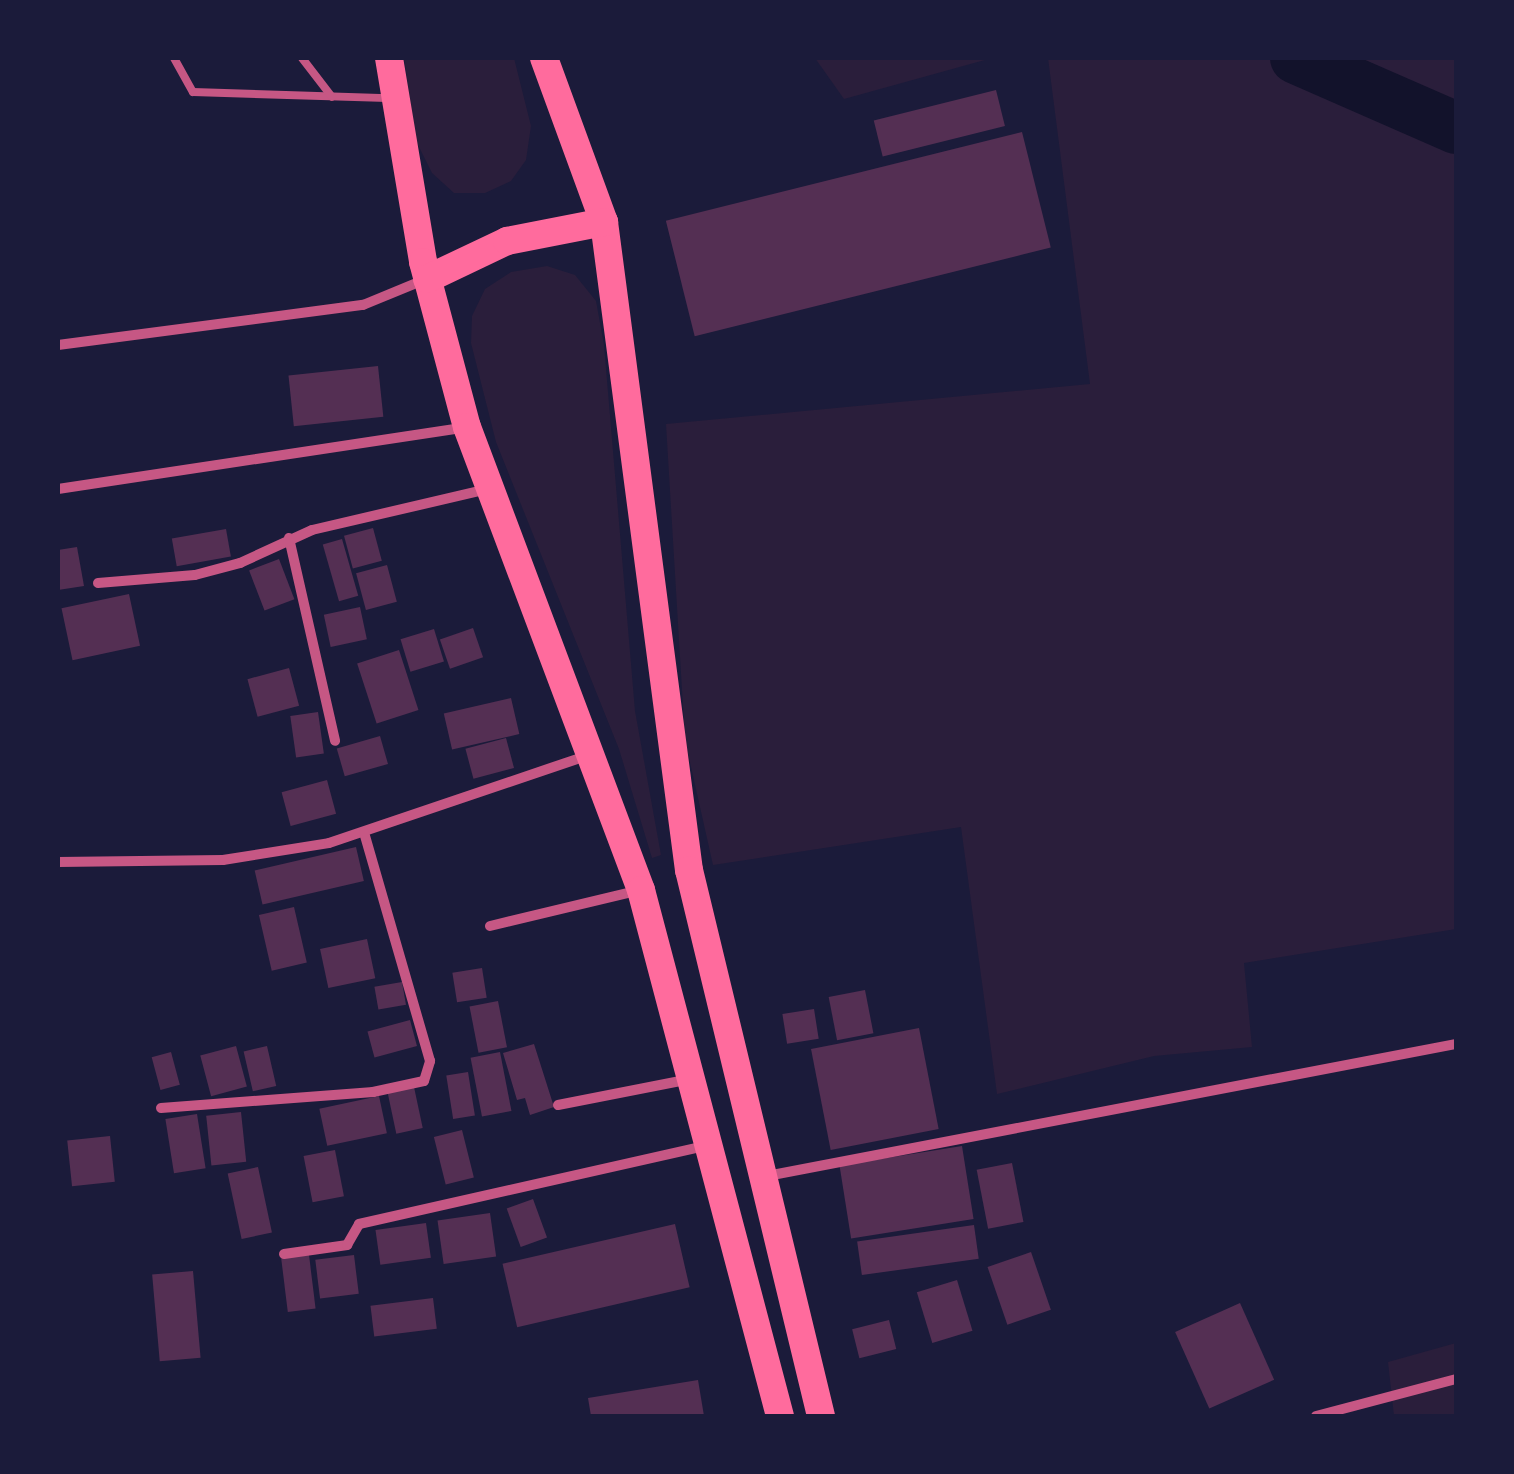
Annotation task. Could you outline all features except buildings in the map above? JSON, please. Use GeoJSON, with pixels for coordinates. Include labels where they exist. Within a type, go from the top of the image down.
{"type":"FeatureCollection","features":[{"type":"Feature","properties":{"kind":"highway"},"geometry":{"type":"LineString","coordinates":[[389,58],[426,279],[467,426],[594,753],[642,890],[780,1416]]}},
{"type":"Feature","properties":{"kind":"highway"},"geometry":{"type":"LineString","coordinates":[[544,58],[604,222],[675,792],[821,1416]]}},
{"type":"Feature","properties":{"kind":"highway"},"geometry":{"type":"LineString","coordinates":[[426,279],[507,241],[604,222]]}},
{"type":"Feature","properties":{"kind":"street"},"geometry":{"type":"LineString","coordinates":[[58,345],[363,305],[426,279]]}},
{"type":"Feature","properties":{"kind":"street"},"geometry":{"type":"LineString","coordinates":[[58,489],[467,426]]}},
{"type":"Feature","properties":{"kind":"street"},"geometry":{"type":"LineString","coordinates":[[98,583],[194,575],[240,563],[289,538],[490,488]]}},
{"type":"Feature","properties":{"kind":"street"},"geometry":{"type":"LineString","coordinates":[[289,538],[335,742]]}},
{"type":"Feature","properties":{"kind":"street"},"geometry":{"type":"LineString","coordinates":[[58,862],[224,860],[364,832],[594,753]]}},
{"type":"Feature","properties":{"kind":"street"},"geometry":{"type":"LineString","coordinates":[[161,1108],[373,1092],[424,1081],[430,1061],[364,832]]}},
{"type":"Feature","properties":{"kind":"street"},"geometry":{"type":"LineString","coordinates":[[490,926],[642,890]]}},
{"type":"Feature","properties":{"kind":"street"},"geometry":{"type":"LineString","coordinates":[[762,1177],[1456,1044]]}},
{"type":"Feature","properties":{"kind":"street"},"geometry":{"type":"LineString","coordinates":[[558,1104],[694,1078]]}},
{"type":"Feature","properties":{"kind":"street"},"geometry":{"type":"LineString","coordinates":[[284,1254],[347,1246],[359,1224],[710,1144]]}},
{"type":"Feature","properties":{"kind":"street"},"geometry":{"type":"LineString","coordinates":[[1316,1416],[1456,1380]]}},
{"type":"Feature","properties":{"kind":"lane"},"geometry":{"type":"LineString","coordinates":[[174,58],[193,92],[394,98]]}},
{"type":"Feature","properties":{"kind":"lane"},"geometry":{"type":"LineString","coordinates":[[302,58],[332,96]]}},
{"type":"Feature","properties":{"kind":"shaded area"},"geometry":{"type":"Polygon","coordinates":[[[404,58],[514,58],[531,126],[526,160],[511,181],[485,193],[454,193],[432,173],[416,141],[404,58]]]}},
{"type":"Feature","properties":{"kind":"shaded area"},"geometry":{"type":"Polygon","coordinates":[[[815,58],[992,58],[844,99],[815,58]]]}},
{"type":"Feature","properties":{"kind":"shaded area"},"geometry":{"type":"Polygon","coordinates":[[[1048,58],[1456,58],[1456,929],[1244,963],[1252,1047],[1154,1056],[997,1094],[961,827],[713,865],[685,740],[666,424],[1090,384],[1048,58]]]}},
{"type":"Feature","properties":{"kind":"shaded area"},"geometry":{"type":"Polygon","coordinates":[[[547,266],[575,275],[596,301],[604,345],[635,711],[661,855],[652,858],[619,749],[496,442],[471,343],[472,316],[485,289],[511,272],[547,266]]]}},
{"type":"Feature","properties":{"kind":"shaded area"},"geometry":{"type":"Polygon","coordinates":[[[1456,1343],[1456,1416],[1394,1416],[1388,1362],[1456,1343]]]}},
{"type":"Feature","properties":{"kind":"waterway"},"geometry":{"type":"LineString","coordinates":[[1296,58],[1456,128]]}}]}
